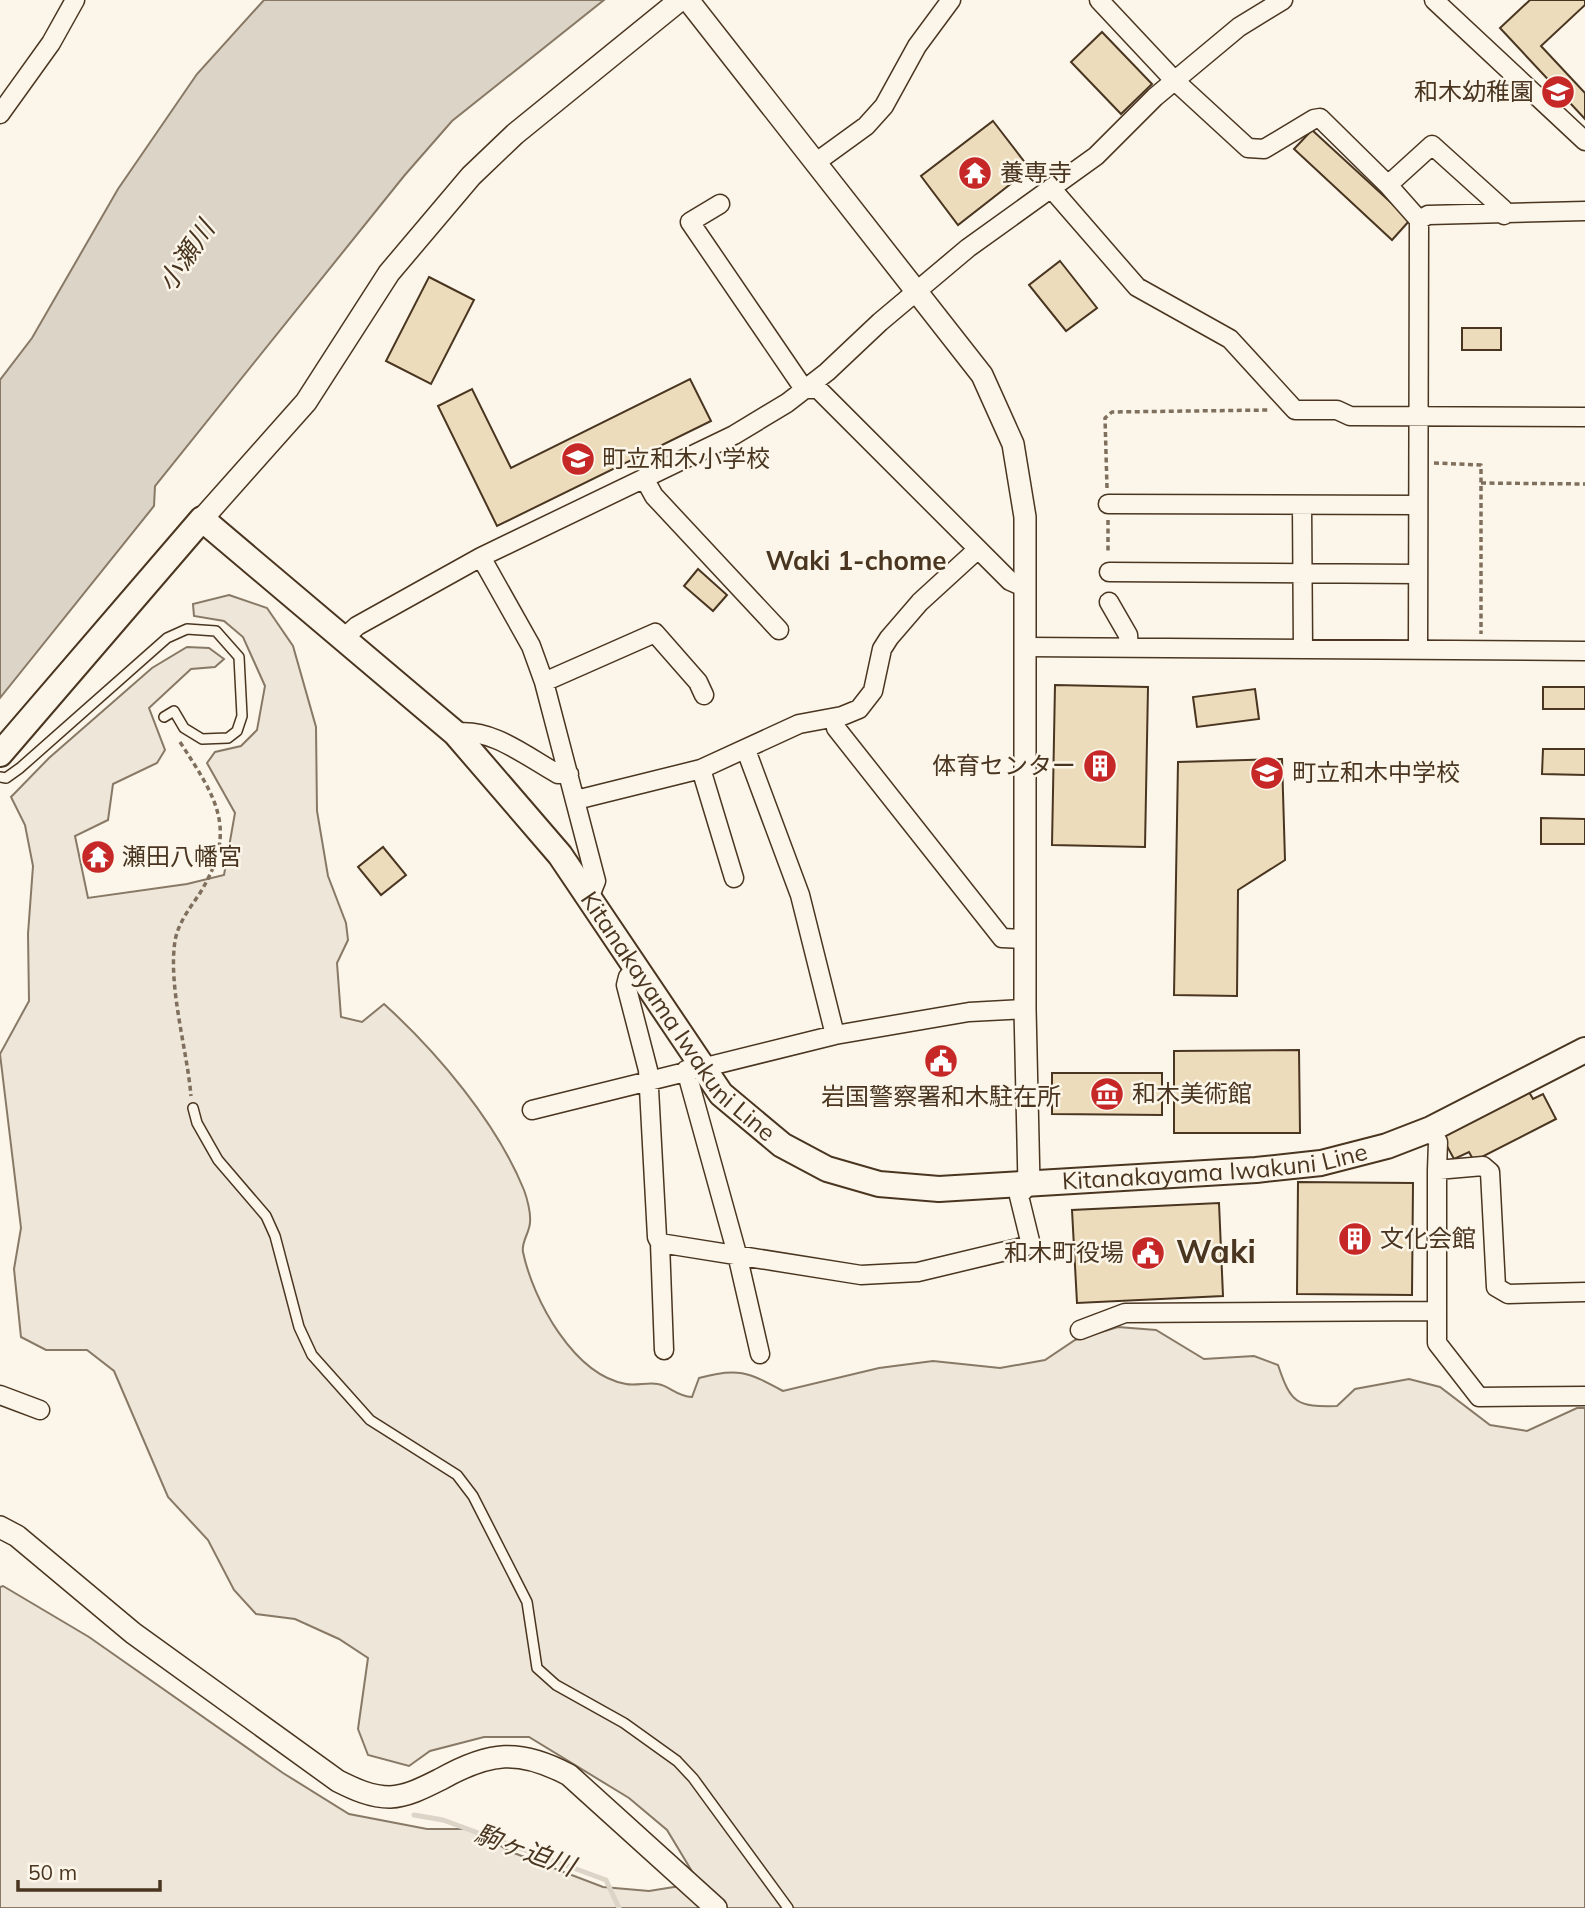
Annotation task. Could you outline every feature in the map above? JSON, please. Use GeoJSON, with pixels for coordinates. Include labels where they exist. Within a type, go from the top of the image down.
{"type":"FeatureCollection","features":[{"type":"Feature","properties":{"kind":"main road","name":"Kitanakayama Iwakuni Line"},"geometry":{"type":"LineString","coordinates":[[202,519],[345,637],[455,733],[543,834],[590,896],[637,967],[694,1069],[782,1145],[827,1169],[879,1184],[939,1189],[1256,1170],[1321,1163],[1387,1146],[1431,1129],[1585,1050]]}},
{"type":"Feature","properties":{"kind":"main road"},"geometry":{"type":"LineString","coordinates":[[0,754],[202,519]]}},
{"type":"Feature","properties":{"kind":"street"},"geometry":{"type":"LineString","coordinates":[[0,114],[51,43],[75,0]]}},
{"type":"Feature","properties":{"kind":"street"},"geometry":{"type":"LineString","coordinates":[[202,519],[306,402],[389,273],[471,176],[515,134],[680,0]]}},
{"type":"Feature","properties":{"kind":"street"},"geometry":{"type":"LineString","coordinates":[[660,1244],[861,1275],[918,1272],[1031,1245],[1019,1196],[1029,1184],[1025,1009],[1027,647],[1025,517],[1013,444],[982,374],[688,0]]}},
{"type":"Feature","properties":{"kind":"street"},"geometry":{"type":"LineString","coordinates":[[815,163],[866,127],[884,106],[918,46],[951,0]]}},
{"type":"Feature","properties":{"kind":"street"},"geometry":{"type":"LineString","coordinates":[[1099,0],[1174,80],[1248,149],[1264,149],[1314,119],[1321,118],[1419,220],[1418,649]]}},
{"type":"Feature","properties":{"kind":"street"},"geometry":{"type":"LineString","coordinates":[[345,637],[357,626],[481,557],[734,435],[804,389],[968,247],[1096,156],[1174,80],[1239,27],[1283,0]]}},
{"type":"Feature","properties":{"kind":"street"},"geometry":{"type":"LineString","coordinates":[[1434,0],[1585,141]]}},
{"type":"Feature","properties":{"kind":"street"},"geometry":{"type":"LineString","coordinates":[[1388,185],[1432,145],[1503,209],[1504,215]]}},
{"type":"Feature","properties":{"kind":"street"},"geometry":{"type":"LineString","coordinates":[[1051,188],[1137,287],[1230,339],[1295,410],[1338,410],[1350,416],[1585,417]]}},
{"type":"Feature","properties":{"kind":"street"},"geometry":{"type":"LineString","coordinates":[[720,204],[690,222],[804,389]]}},
{"type":"Feature","properties":{"kind":"street"},"geometry":{"type":"LineString","coordinates":[[1419,220],[1428,215],[1585,211]]}},
{"type":"Feature","properties":{"kind":"street"},"geometry":{"type":"LineString","coordinates":[[804,389],[818,389],[1010,581],[1026,588]]}},
{"type":"Feature","properties":{"kind":"street"},"geometry":{"type":"LineString","coordinates":[[644,478],[654,496],[779,630]]}},
{"type":"Feature","properties":{"kind":"street"},"geometry":{"type":"LineString","coordinates":[[1108,504],[1418,505]]}},
{"type":"Feature","properties":{"kind":"street"},"geometry":{"type":"LineString","coordinates":[[1302,505],[1303,649]]}},
{"type":"Feature","properties":{"kind":"street"},"geometry":{"type":"LineString","coordinates":[[576,800],[701,769],[799,724],[834,718],[859,709],[873,691],[882,649],[889,638],[919,601],[978,549]]}},
{"type":"Feature","properties":{"kind":"street"},"geometry":{"type":"LineString","coordinates":[[481,557],[531,646],[544,682],[546,698],[569,774],[596,881],[590,896]]}},
{"type":"Feature","properties":{"kind":"street"},"geometry":{"type":"LineString","coordinates":[[1109,572],[1418,574]]}},
{"type":"Feature","properties":{"kind":"street"},"geometry":{"type":"LineString","coordinates":[[1109,601],[1129,635],[1129,648]]}},
{"type":"Feature","properties":{"kind":"street"},"geometry":{"type":"LineString","coordinates":[[544,682],[655,633],[698,682],[704,695]]}},
{"type":"Feature","properties":{"kind":"street"},"geometry":{"type":"LineString","coordinates":[[1027,647],[1585,652]]}},
{"type":"Feature","properties":{"kind":"street"},"geometry":{"type":"LineString","coordinates":[[834,718],[836,728],[1002,938],[1025,939]]}},
{"type":"Feature","properties":{"kind":"street"},"geometry":{"type":"LineString","coordinates":[[455,733],[471,730],[493,738],[558,774],[569,774]]}},
{"type":"Feature","properties":{"kind":"street"},"geometry":{"type":"LineString","coordinates":[[746,750],[800,895],[835,1035]]}},
{"type":"Feature","properties":{"kind":"street"},"geometry":{"type":"LineString","coordinates":[[701,769],[734,878]]}},
{"type":"Feature","properties":{"kind":"street"},"geometry":{"type":"LineString","coordinates":[[637,967],[628,976],[626,985],[648,1080],[657,1237],[660,1244],[664,1350]]}},
{"type":"Feature","properties":{"kind":"street"},"geometry":{"type":"LineString","coordinates":[[532,1110],[835,1035],[970,1012],[1025,1009]]}},
{"type":"Feature","properties":{"kind":"street"},"geometry":{"type":"LineString","coordinates":[[694,1069],[760,1354]]}},
{"type":"Feature","properties":{"kind":"street"},"geometry":{"type":"LineString","coordinates":[[1431,1129],[1438,1142],[1437,1343],[1479,1397],[1585,1396]]}},
{"type":"Feature","properties":{"kind":"street"},"geometry":{"type":"LineString","coordinates":[[1437,1170],[1483,1167],[1490,1172],[1496,1287],[1508,1294],[1585,1292]]}},
{"type":"Feature","properties":{"kind":"street"},"geometry":{"type":"LineString","coordinates":[[1080,1330],[1125,1313],[1437,1311]]}},
{"type":"Feature","properties":{"kind":"street"},"geometry":{"type":"LineString","coordinates":[[0,1395],[40,1410]]}},
{"type":"Feature","properties":{"kind":"street"},"geometry":{"type":"LineString","coordinates":[[0,1527],[17,1536],[144,1641],[338,1781],[363,1793],[388,1797],[427,1786],[467,1764],[491,1756],[520,1756],[546,1762],[569,1775],[716,1908]]}},
{"type":"Feature","properties":{"kind":"lane"},"geometry":{"type":"LineString","coordinates":[[0,777],[6,778],[20,768],[167,638],[187,629],[216,631],[239,657],[242,716],[237,731],[228,738],[202,739],[184,728],[174,711],[164,717]]}},
{"type":"Feature","properties":{"kind":"lane"},"geometry":{"type":"LineString","coordinates":[[192,1108],[197,1123],[218,1160],[266,1216],[275,1236],[299,1327],[312,1355],[370,1420],[457,1475],[473,1496],[527,1602],[537,1668],[556,1685],[624,1723],[677,1761],[693,1778],[788,1908]]}},
{"type":"Feature","properties":{"kind":"path"},"geometry":{"type":"LineString","coordinates":[[1109,572],[1105,418],[1112,412],[1284,410],[1288,405]]}},
{"type":"Feature","properties":{"kind":"path"},"geometry":{"type":"LineString","coordinates":[[1418,463],[1481,465],[1481,650]]}},
{"type":"Feature","properties":{"kind":"path"},"geometry":{"type":"LineString","coordinates":[[1481,483],[1585,484]]}},
{"type":"Feature","properties":{"kind":"path"},"geometry":{"type":"LineString","coordinates":[[164,717],[214,794],[219,811],[217,863],[181,922],[175,941],[177,1011],[187,1053],[192,1108]]}},
{"type":"Feature","properties":{"kind":"shaded area"},"geometry":{"type":"Polygon","coordinates":[[[229,595],[267,608],[293,646],[316,727],[317,811],[328,876],[346,923],[348,940],[337,963],[341,1017],[362,1022],[384,1004],[444,1066],[482,1114],[524,1190],[530,1222],[523,1252],[536,1292],[559,1333],[573,1351],[607,1378],[626,1384],[658,1384],[692,1397],[699,1378],[733,1372],[760,1379],[783,1391],[879,1368],[933,1361],[1000,1368],[1045,1360],[1075,1340],[1118,1327],[1156,1330],[1204,1359],[1254,1356],[1278,1365],[1292,1395],[1304,1404],[1313,1406],[1337,1406],[1355,1389],[1409,1379],[1440,1387],[1490,1425],[1527,1431],[1577,1408],[1585,1408],[1585,1908],[0,1908],[0,1587],[3,1586],[89,1637],[283,1773],[349,1814],[427,1829],[468,1829],[514,1853],[603,1887],[649,1891],[699,1883],[667,1830],[629,1798],[529,1737],[484,1737],[430,1751],[409,1766],[368,1755],[358,1729],[368,1658],[339,1639],[295,1619],[256,1614],[234,1590],[208,1540],[168,1497],[114,1371],[87,1350],[46,1350],[21,1337],[14,1269],[21,1228],[0,1054],[29,1001],[28,934],[33,866],[25,825],[11,797],[49,758],[152,668],[187,647],[209,648],[224,659],[215,667],[191,669],[149,708],[165,750],[157,763],[113,784],[108,820],[75,836],[88,898],[187,884],[224,875],[235,813],[207,763],[215,752],[241,746],[257,730],[265,686],[243,637],[224,621],[194,616],[193,604],[229,595]]]}},
{"type":"Feature","properties":{"kind":"water","name":"小瀬川"},"geometry":{"type":"Polygon","coordinates":[[[264,0],[604,0],[452,121],[404,176],[155,486],[154,506],[0,698],[0,380],[32,338],[118,189],[197,74],[264,0]]]}},
{"type":"Feature","properties":{"kind":"building"},"geometry":{"type":"Polygon","coordinates":[[[1530,0],[1585,0],[1585,5],[1541,46],[1585,93],[1585,119],[1500,28],[1530,0]]]}},
{"type":"Feature","properties":{"kind":"building"},"geometry":{"type":"Polygon","coordinates":[[[1102,32],[1152,84],[1121,114],[1071,62],[1102,32]]]}},
{"type":"Feature","properties":{"kind":"building","name":"養専寺"},"geometry":{"type":"Polygon","coordinates":[[[993,121],[1030,169],[958,225],[921,176],[993,121]]]}},
{"type":"Feature","properties":{"kind":"building"},"geometry":{"type":"Polygon","coordinates":[[[1312,130],[1410,220],[1392,240],[1294,149],[1312,130]]]}},
{"type":"Feature","properties":{"kind":"building"},"geometry":{"type":"Polygon","coordinates":[[[1060,261],[1097,308],[1066,331],[1029,285],[1060,261]]]}},
{"type":"Feature","properties":{"kind":"building"},"geometry":{"type":"Polygon","coordinates":[[[429,277],[474,300],[431,384],[386,361],[429,277]]]}},
{"type":"Feature","properties":{"kind":"building"},"geometry":{"type":"Polygon","coordinates":[[[1462,328],[1501,328],[1501,350],[1462,350],[1462,328]]]}},
{"type":"Feature","properties":{"kind":"building"},"geometry":{"type":"Polygon","coordinates":[[[690,379],[711,421],[497,526],[438,406],[472,389],[511,468],[690,379]]]}},
{"type":"Feature","properties":{"kind":"building"},"geometry":{"type":"Polygon","coordinates":[[[698,569],[727,595],[713,611],[684,586],[698,569]]]}},
{"type":"Feature","properties":{"kind":"building","name":"体育センター"},"geometry":{"type":"Polygon","coordinates":[[[1055,685],[1148,687],[1145,847],[1052,845],[1055,685]]]}},
{"type":"Feature","properties":{"kind":"building"},"geometry":{"type":"Polygon","coordinates":[[[1543,687],[1585,687],[1585,709],[1543,709],[1543,687]]]}},
{"type":"Feature","properties":{"kind":"building"},"geometry":{"type":"Polygon","coordinates":[[[1255,689],[1259,719],[1197,727],[1193,697],[1255,689]]]}},
{"type":"Feature","properties":{"kind":"building"},"geometry":{"type":"Polygon","coordinates":[[[1543,749],[1585,749],[1585,775],[1542,774],[1543,749]]]}},
{"type":"Feature","properties":{"kind":"building"},"geometry":{"type":"Polygon","coordinates":[[[1282,759],[1285,860],[1238,890],[1237,996],[1174,995],[1178,762],[1282,759]]]}},
{"type":"Feature","properties":{"kind":"building"},"geometry":{"type":"Polygon","coordinates":[[[1541,818],[1585,819],[1585,844],[1541,844],[1541,818]]]}},
{"type":"Feature","properties":{"kind":"building"},"geometry":{"type":"Polygon","coordinates":[[[383,847],[406,875],[381,895],[358,867],[383,847]]]}},
{"type":"Feature","properties":{"kind":"building"},"geometry":{"type":"Polygon","coordinates":[[[1299,1050],[1300,1133],[1174,1133],[1174,1051],[1299,1050]]]}},
{"type":"Feature","properties":{"kind":"building","name":"和木美術館"},"geometry":{"type":"Polygon","coordinates":[[[1052,1073],[1162,1073],[1162,1115],[1052,1114],[1052,1073]]]}},
{"type":"Feature","properties":{"kind":"building"},"geometry":{"type":"Polygon","coordinates":[[[1529,1092],[1533,1099],[1543,1094],[1556,1119],[1474,1161],[1469,1152],[1454,1159],[1442,1137],[1529,1092]]]}},
{"type":"Feature","properties":{"kind":"building","name":"文化会館"},"geometry":{"type":"Polygon","coordinates":[[[1298,1182],[1413,1183],[1412,1295],[1297,1294],[1298,1182]]]}},
{"type":"Feature","properties":{"kind":"building","name":"和木町役場"},"geometry":{"type":"Polygon","coordinates":[[[1219,1203],[1223,1296],[1077,1303],[1072,1210],[1219,1203]]]}},
{"type":"Feature","properties":{"kind":"waterway","name":"駒ヶ迫川"},"geometry":{"type":"LineString","coordinates":[[414,1815],[443,1820],[606,1880],[619,1908]]}},
{"type":"Feature","properties":{"kind":"place","name":"和木幼稚園"},"geometry":{"type":"Point","coordinates":[1558,92]}},
{"type":"Feature","properties":{"kind":"place","name":"養専寺"},"geometry":{"type":"Point","coordinates":[975,173]}},
{"type":"Feature","properties":{"kind":"place","name":"町立和木小学校"},"geometry":{"type":"Point","coordinates":[578,459]}},
{"type":"Feature","properties":{"kind":"place","name":"体育センター"},"geometry":{"type":"Point","coordinates":[1100,766]}},
{"type":"Feature","properties":{"kind":"place","name":"町立和木中学校"},"geometry":{"type":"Point","coordinates":[1267,773]}},
{"type":"Feature","properties":{"kind":"place","name":"瀬田八幡宮"},"geometry":{"type":"Point","coordinates":[98,857]}},
{"type":"Feature","properties":{"kind":"place","name":"岩国警察署和木駐在所"},"geometry":{"type":"Point","coordinates":[941,1061]}},
{"type":"Feature","properties":{"kind":"place","name":"和木美術館"},"geometry":{"type":"Point","coordinates":[1107,1094]}},
{"type":"Feature","properties":{"kind":"place","name":"文化会館"},"geometry":{"type":"Point","coordinates":[1355,1239]}},
{"type":"Feature","properties":{"kind":"place","name":"和木町役場"},"geometry":{"type":"Point","coordinates":[1148,1253]}},
{"type":"Feature","properties":{"kind":"district","name":"Waki 1-chome"},"geometry":{"type":"Point","coordinates":[856,561]}},
{"type":"Feature","properties":{"kind":"district","name":"Waki"},"geometry":{"type":"Point","coordinates":[1216,1252]}}]}
